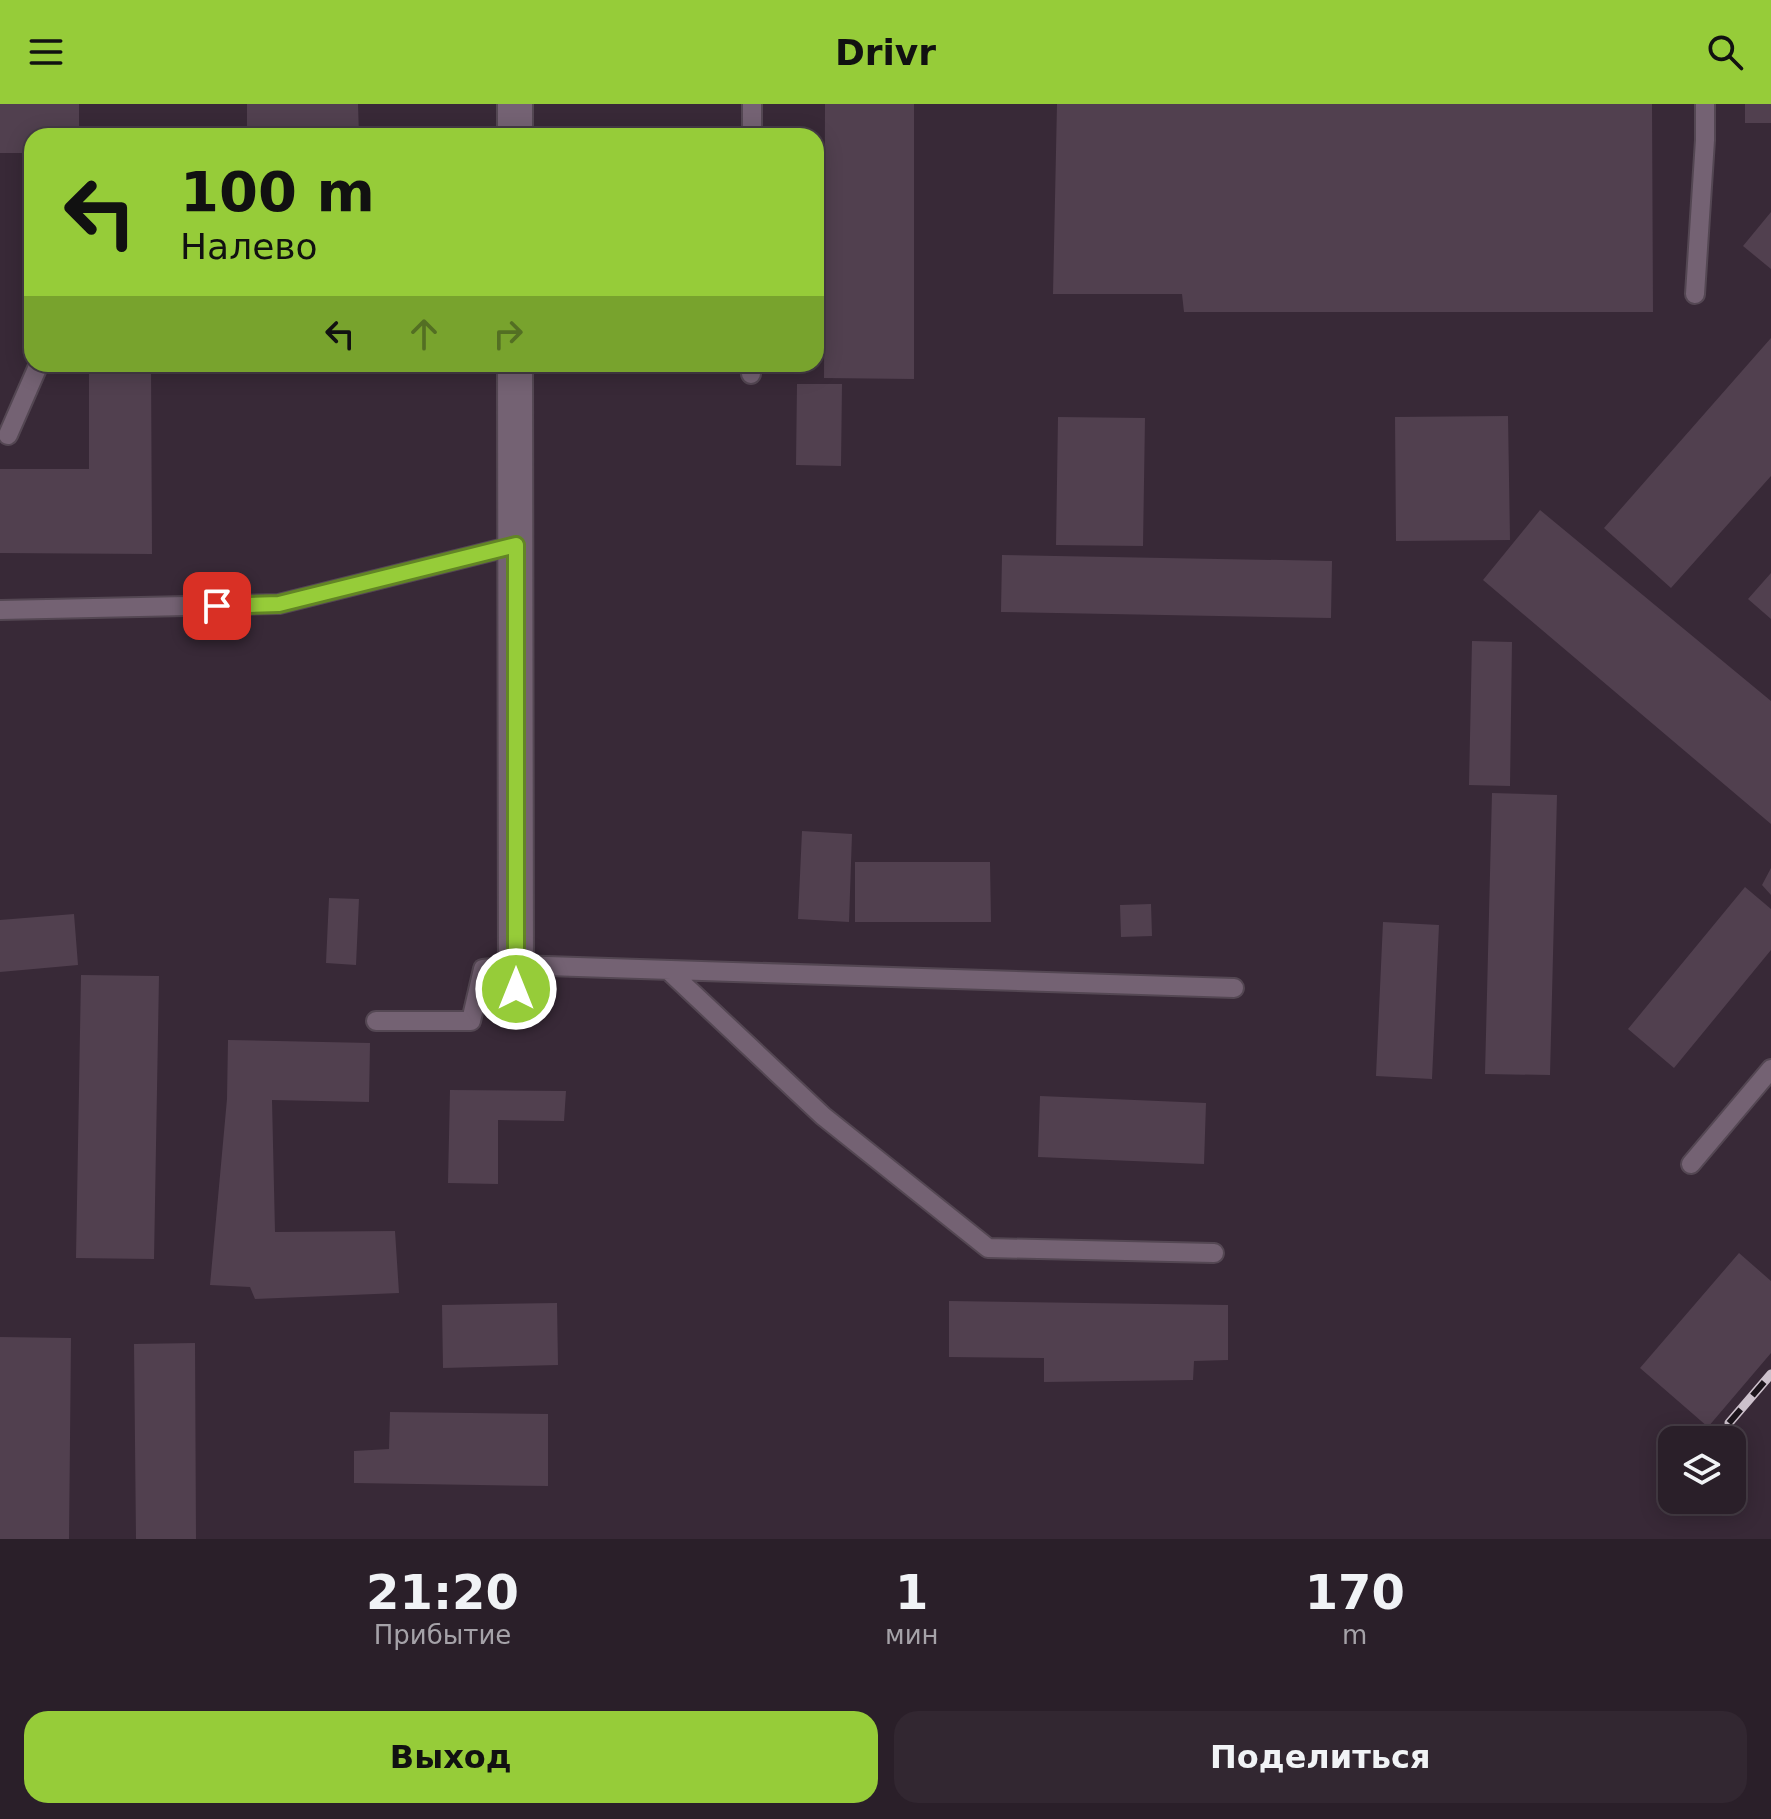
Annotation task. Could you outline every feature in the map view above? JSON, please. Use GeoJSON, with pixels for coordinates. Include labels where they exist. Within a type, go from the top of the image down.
{"type":"FeatureCollection","features":[{"type":"Feature","properties":{"kind":"street"},"geometry":{"type":"LineString","coordinates":[[515,104],[515,128]]}},
{"type":"Feature","properties":{"kind":"street"},"geometry":{"type":"LineString","coordinates":[[515,372],[516,977]]}},
{"type":"Feature","properties":{"kind":"lane"},"geometry":{"type":"LineString","coordinates":[[752,104],[752,128]]}},
{"type":"Feature","properties":{"kind":"lane"},"geometry":{"type":"LineString","coordinates":[[1695,294],[1705,104]]}},
{"type":"Feature","properties":{"kind":"lane"},"geometry":{"type":"LineString","coordinates":[[8,435],[36,372]]}},
{"type":"Feature","properties":{"kind":"lane"},"geometry":{"type":"LineString","coordinates":[[0,610],[279,604],[516,545]]}},
{"type":"Feature","properties":{"kind":"lane"},"geometry":{"type":"LineString","coordinates":[[376,1021],[471,1021],[483,969],[516,977],[668,970],[1234,988]]}},
{"type":"Feature","properties":{"kind":"lane"},"geometry":{"type":"LineString","coordinates":[[668,970],[823,1116],[988,1248],[1214,1253]]}},
{"type":"Feature","properties":{"kind":"lane"},"geometry":{"type":"LineString","coordinates":[[1691,1164],[1771,1069]]}},
{"type":"Feature","properties":{"kind":"building"},"geometry":{"type":"Polygon","coordinates":[[[0,104],[79,104],[79,128],[24,128],[24,153],[0,153],[0,104]]]}},
{"type":"Feature","properties":{"kind":"building"},"geometry":{"type":"Polygon","coordinates":[[[247,104],[358,104],[359,128],[247,128],[247,104]]]}},
{"type":"Feature","properties":{"kind":"building"},"geometry":{"type":"Polygon","coordinates":[[[825,104],[914,104],[914,379],[824,378],[825,104]]]}},
{"type":"Feature","properties":{"kind":"building"},"geometry":{"type":"Polygon","coordinates":[[[1057,104],[1652,104],[1653,312],[1184,312],[1182,294],[1053,294],[1057,104]]]}},
{"type":"Feature","properties":{"kind":"building"},"geometry":{"type":"Polygon","coordinates":[[[1745,104],[1771,104],[1771,123],[1745,123],[1745,104]]]}},
{"type":"Feature","properties":{"kind":"building"},"geometry":{"type":"Polygon","coordinates":[[[1771,212],[1771,269],[1743,246],[1771,212]]]}},
{"type":"Feature","properties":{"kind":"building"},"geometry":{"type":"Polygon","coordinates":[[[1771,338],[1771,476],[1671,588],[1604,528],[1771,338]]]}},
{"type":"Feature","properties":{"kind":"building"},"geometry":{"type":"Polygon","coordinates":[[[89,372],[151,372],[152,554],[0,553],[0,469],[89,469],[89,372]]]}},
{"type":"Feature","properties":{"kind":"building"},"geometry":{"type":"Polygon","coordinates":[[[797,384],[842,384],[841,466],[796,465],[797,384]]]}},
{"type":"Feature","properties":{"kind":"building"},"geometry":{"type":"Polygon","coordinates":[[[1508,416],[1510,540],[1396,541],[1395,417],[1508,416]]]}},
{"type":"Feature","properties":{"kind":"building"},"geometry":{"type":"Polygon","coordinates":[[[1058,417],[1145,418],[1143,546],[1056,545],[1058,417]]]}},
{"type":"Feature","properties":{"kind":"building"},"geometry":{"type":"Polygon","coordinates":[[[1540,510],[1771,701],[1771,824],[1483,580],[1540,510]]]}},
{"type":"Feature","properties":{"kind":"building"},"geometry":{"type":"Polygon","coordinates":[[[1002,555],[1332,561],[1331,618],[1001,612],[1002,555]]]}},
{"type":"Feature","properties":{"kind":"building"},"geometry":{"type":"Polygon","coordinates":[[[1771,573],[1771,619],[1748,599],[1771,573]]]}},
{"type":"Feature","properties":{"kind":"building"},"geometry":{"type":"Polygon","coordinates":[[[1472,641],[1512,642],[1510,786],[1469,785],[1472,641]]]}},
{"type":"Feature","properties":{"kind":"building"},"geometry":{"type":"Polygon","coordinates":[[[1492,793],[1557,795],[1550,1075],[1485,1074],[1492,793]]]}},
{"type":"Feature","properties":{"kind":"building"},"geometry":{"type":"Polygon","coordinates":[[[802,831],[852,834],[849,922],[798,919],[802,831]]]}},
{"type":"Feature","properties":{"kind":"building"},"geometry":{"type":"Polygon","coordinates":[[[855,862],[990,862],[991,922],[855,922],[855,862]]]}},
{"type":"Feature","properties":{"kind":"building"},"geometry":{"type":"Polygon","coordinates":[[[1771,868],[1771,895],[1762,885],[1771,868]]]}},
{"type":"Feature","properties":{"kind":"building"},"geometry":{"type":"Polygon","coordinates":[[[1745,887],[1771,909],[1771,950],[1674,1068],[1628,1029],[1745,887]]]}},
{"type":"Feature","properties":{"kind":"building"},"geometry":{"type":"Polygon","coordinates":[[[329,898],[359,899],[356,965],[326,963],[329,898]]]}},
{"type":"Feature","properties":{"kind":"building"},"geometry":{"type":"Polygon","coordinates":[[[1151,904],[1152,936],[1121,937],[1120,905],[1151,904]]]}},
{"type":"Feature","properties":{"kind":"building"},"geometry":{"type":"Polygon","coordinates":[[[74,914],[78,965],[0,972],[0,920],[74,914]]]}},
{"type":"Feature","properties":{"kind":"building"},"geometry":{"type":"Polygon","coordinates":[[[1383,922],[1439,925],[1432,1079],[1376,1076],[1383,922]]]}},
{"type":"Feature","properties":{"kind":"building"},"geometry":{"type":"Polygon","coordinates":[[[81,975],[159,976],[154,1259],[76,1258],[81,975]]]}},
{"type":"Feature","properties":{"kind":"building"},"geometry":{"type":"Polygon","coordinates":[[[228,1040],[370,1043],[369,1102],[272,1100],[275,1232],[395,1231],[399,1293],[255,1299],[250,1287],[210,1285],[227,1099],[228,1040]]]}},
{"type":"Feature","properties":{"kind":"building"},"geometry":{"type":"Polygon","coordinates":[[[450,1090],[566,1091],[564,1121],[498,1120],[498,1184],[448,1183],[450,1090]]]}},
{"type":"Feature","properties":{"kind":"building"},"geometry":{"type":"Polygon","coordinates":[[[1040,1096],[1206,1103],[1204,1164],[1038,1157],[1040,1096]]]}},
{"type":"Feature","properties":{"kind":"building"},"geometry":{"type":"Polygon","coordinates":[[[1739,1253],[1771,1281],[1771,1353],[1709,1426],[1640,1368],[1739,1253]]]}},
{"type":"Feature","properties":{"kind":"building"},"geometry":{"type":"Polygon","coordinates":[[[949,1301],[1228,1305],[1228,1360],[1194,1361],[1193,1380],[1044,1382],[1044,1358],[949,1357],[949,1301]]]}},
{"type":"Feature","properties":{"kind":"building"},"geometry":{"type":"Polygon","coordinates":[[[557,1303],[558,1365],[443,1368],[442,1305],[557,1303]]]}},
{"type":"Feature","properties":{"kind":"building"},"geometry":{"type":"Polygon","coordinates":[[[0,1337],[71,1338],[69,1539],[0,1539],[0,1337]]]}},
{"type":"Feature","properties":{"kind":"building"},"geometry":{"type":"Polygon","coordinates":[[[195,1343],[196,1539],[136,1539],[134,1344],[195,1343]]]}},
{"type":"Feature","properties":{"kind":"building"},"geometry":{"type":"Polygon","coordinates":[[[390,1412],[548,1414],[548,1486],[354,1483],[354,1451],[389,1449],[390,1412]]]}},
{"type":"Feature","properties":{"kind":"railway"},"geometry":{"type":"LineString","coordinates":[[1729,1423],[1771,1374]]}},
{"type":"Feature","properties":{"kind":"route"},"geometry":{"type":"LineString","coordinates":[[217,606],[279,604],[516,545],[516,989]]}}]}
